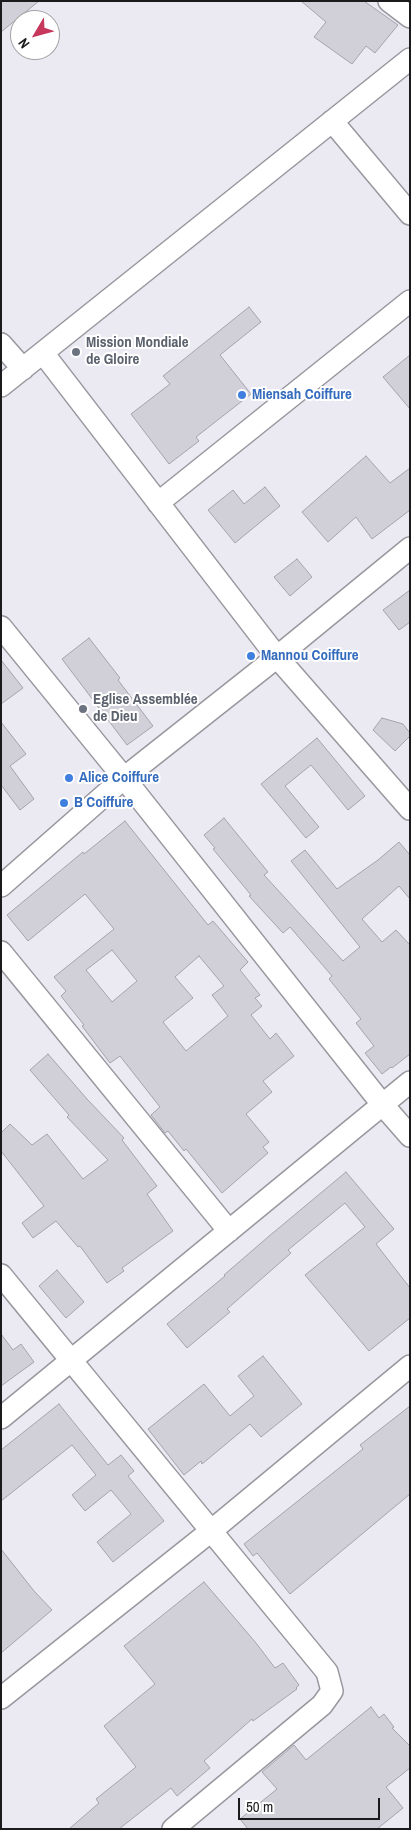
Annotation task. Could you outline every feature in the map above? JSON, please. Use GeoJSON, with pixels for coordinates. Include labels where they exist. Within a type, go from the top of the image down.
{"type":"FeatureCollection","features":[{"type":"Feature","properties":{"kind":"street"},"geometry":{"type":"LineString","coordinates":[[389,1],[410,17]]}},
{"type":"Feature","properties":{"kind":"street"},"geometry":{"type":"LineString","coordinates":[[1,386],[410,59]]}},
{"type":"Feature","properties":{"kind":"street"},"geometry":{"type":"LineString","coordinates":[[332,121],[410,214]]}},
{"type":"Feature","properties":{"kind":"street"},"geometry":{"type":"LineString","coordinates":[[158,503],[410,301]]}},
{"type":"Feature","properties":{"kind":"street"},"geometry":{"type":"LineString","coordinates":[[1,344],[23,369]]}},
{"type":"Feature","properties":{"kind":"street"},"geometry":{"type":"LineString","coordinates":[[42,353],[277,657],[410,809]]}},
{"type":"Feature","properties":{"kind":"street"},"geometry":{"type":"LineString","coordinates":[[1,886],[124,778],[277,657],[410,548]]}},
{"type":"Feature","properties":{"kind":"street"},"geometry":{"type":"LineString","coordinates":[[1,628],[124,778],[382,1104],[410,1136]]}},
{"type":"Feature","properties":{"kind":"street"},"geometry":{"type":"LineString","coordinates":[[1,952],[229,1231]]}},
{"type":"Feature","properties":{"kind":"street"},"geometry":{"type":"LineString","coordinates":[[1,1418],[410,1082]]}},
{"type":"Feature","properties":{"kind":"street"},"geometry":{"type":"LineString","coordinates":[[1,1276],[326,1672],[332,1691],[322,1705],[174,1829]]}},
{"type":"Feature","properties":{"kind":"street"},"geometry":{"type":"LineString","coordinates":[[1,1698],[211,1530],[410,1366]]}},
{"type":"Feature","properties":{"kind":"building"},"geometry":{"type":"Polygon","coordinates":[[[1,1],[39,1],[28,10],[10,10],[10,25],[1,32],[1,1]]]}},
{"type":"Feature","properties":{"kind":"building"},"geometry":{"type":"Polygon","coordinates":[[[301,1],[364,1],[398,25],[375,53],[366,46],[352,64],[314,37],[326,22],[301,1]]]}},
{"type":"Feature","properties":{"kind":"building"},"geometry":{"type":"Polygon","coordinates":[[[249,307],[261,322],[220,355],[251,394],[196,437],[199,441],[169,464],[131,414],[170,384],[163,376],[249,307]]]}},
{"type":"Feature","properties":{"kind":"building"},"geometry":{"type":"Polygon","coordinates":[[[410,355],[410,409],[383,377],[410,355]]]}},
{"type":"Feature","properties":{"kind":"building"},"geometry":{"type":"Polygon","coordinates":[[[366,456],[390,483],[410,468],[410,510],[372,539],[356,517],[328,542],[302,512],[366,456]]]}},
{"type":"Feature","properties":{"kind":"building"},"geometry":{"type":"Polygon","coordinates":[[[265,487],[280,506],[235,543],[208,510],[233,490],[244,504],[265,487]]]}},
{"type":"Feature","properties":{"kind":"building"},"geometry":{"type":"Polygon","coordinates":[[[297,559],[312,577],[290,596],[274,577],[297,559]]]}},
{"type":"Feature","properties":{"kind":"building"},"geometry":{"type":"Polygon","coordinates":[[[410,590],[410,622],[399,630],[383,610],[410,590]]]}},
{"type":"Feature","properties":{"kind":"building"},"geometry":{"type":"Polygon","coordinates":[[[89,638],[120,678],[118,680],[153,726],[127,745],[62,659],[89,638]]]}},
{"type":"Feature","properties":{"kind":"building"},"geometry":{"type":"Polygon","coordinates":[[[1,660],[23,688],[1,704],[1,660]]]}},
{"type":"Feature","properties":{"kind":"building"},"geometry":{"type":"Polygon","coordinates":[[[382,718],[403,724],[410,733],[410,736],[395,751],[373,730],[382,718]]]}},
{"type":"Feature","properties":{"kind":"building"},"geometry":{"type":"Polygon","coordinates":[[[1,722],[26,754],[10,766],[34,799],[20,810],[1,785],[1,722]]]}},
{"type":"Feature","properties":{"kind":"building"},"geometry":{"type":"Polygon","coordinates":[[[317,738],[365,796],[348,810],[311,765],[285,786],[319,827],[306,838],[261,784],[317,738]]]}},
{"type":"Feature","properties":{"kind":"building"},"geometry":{"type":"Polygon","coordinates":[[[224,818],[268,872],[264,875],[343,961],[360,947],[291,861],[305,850],[337,889],[378,860],[399,842],[410,855],[410,899],[399,886],[362,919],[382,942],[396,930],[410,945],[410,1054],[392,1068],[382,1074],[365,1053],[374,1046],[356,1023],[361,1019],[329,979],[332,976],[290,927],[283,933],[249,896],[251,895],[213,849],[215,848],[204,835],[224,818]]]}},
{"type":"Feature","properties":{"kind":"building"},"geometry":{"type":"Polygon","coordinates":[[[125,821],[208,925],[213,921],[248,962],[240,970],[260,995],[255,998],[262,1006],[251,1015],[270,1039],[276,1033],[294,1056],[263,1081],[272,1092],[246,1114],[269,1142],[263,1147],[268,1153],[222,1193],[186,1149],[184,1151],[168,1131],[165,1133],[151,1115],[160,1107],[120,1056],[110,1063],[61,996],[66,991],[54,977],[114,929],[85,894],[28,941],[7,915],[83,852],[84,854],[125,821]],[[112,950],[86,970],[112,1002],[137,981],[112,950]],[[199,956],[175,977],[193,998],[163,1022],[186,1051],[228,1016],[212,995],[224,986],[199,956]]]}},
{"type":"Feature","properties":{"kind":"building"},"geometry":{"type":"Polygon","coordinates":[[[48,1054],[124,1138],[122,1140],[157,1186],[147,1194],[173,1231],[122,1268],[124,1271],[107,1283],[80,1246],[78,1247],[56,1221],[33,1238],[22,1223],[44,1206],[1,1151],[1,1133],[10,1124],[32,1145],[47,1134],[83,1179],[108,1160],[67,1117],[69,1115],[30,1070],[48,1054]]]}},
{"type":"Feature","properties":{"kind":"building"},"geometry":{"type":"Polygon","coordinates":[[[346,1172],[394,1229],[376,1244],[410,1288],[410,1318],[369,1351],[305,1275],[365,1227],[345,1203],[288,1250],[291,1253],[227,1309],[230,1312],[187,1348],[167,1324],[346,1172]]]}},
{"type":"Feature","properties":{"kind":"building"},"geometry":{"type":"Polygon","coordinates":[[[57,1270],[84,1302],[66,1318],[39,1286],[57,1270]]]}},
{"type":"Feature","properties":{"kind":"building"},"geometry":{"type":"Polygon","coordinates":[[[1,1334],[13,1350],[21,1344],[34,1362],[1,1386],[1,1334]]]}},
{"type":"Feature","properties":{"kind":"building"},"geometry":{"type":"Polygon","coordinates":[[[263,1356],[302,1404],[261,1437],[250,1424],[202,1464],[201,1461],[184,1475],[148,1429],[204,1384],[230,1416],[254,1396],[238,1376],[263,1356]]]}},
{"type":"Feature","properties":{"kind":"building"},"geometry":{"type":"Polygon","coordinates":[[[59,1404],[108,1465],[121,1455],[134,1471],[128,1476],[164,1521],[113,1562],[97,1542],[131,1514],[111,1490],[85,1511],[72,1495],[96,1475],[72,1445],[1,1501],[1,1450],[59,1404]]]}},
{"type":"Feature","properties":{"kind":"building"},"geometry":{"type":"Polygon","coordinates":[[[410,1406],[410,1494],[290,1594],[257,1553],[253,1556],[244,1544],[363,1449],[360,1445],[410,1406]]]}},
{"type":"Feature","properties":{"kind":"building"},"geometry":{"type":"Polygon","coordinates":[[[1,1549],[34,1591],[52,1610],[1,1653],[1,1549]]]}},
{"type":"Feature","properties":{"kind":"building"},"geometry":{"type":"Polygon","coordinates":[[[204,1582],[275,1668],[283,1663],[299,1685],[297,1689],[253,1721],[252,1719],[204,1761],[210,1768],[177,1796],[171,1788],[119,1829],[69,1829],[99,1803],[96,1799],[136,1767],[104,1726],[155,1684],[124,1646],[204,1582]]]}},
{"type":"Feature","properties":{"kind":"building"},"geometry":{"type":"Polygon","coordinates":[[[371,1707],[379,1718],[384,1714],[394,1727],[392,1728],[410,1746],[410,1768],[386,1787],[403,1808],[377,1829],[248,1829],[240,1819],[277,1789],[262,1772],[294,1745],[306,1760],[371,1707]]]}},
{"type":"Feature","properties":{"kind":"place","name":"Mission Mondiale de Gloire"},"geometry":{"type":"Point","coordinates":[76,352]}},
{"type":"Feature","properties":{"kind":"place","name":"Miensah Coiffure"},"geometry":{"type":"Point","coordinates":[242,395]}},
{"type":"Feature","properties":{"kind":"place","name":"Mannou Coiffure"},"geometry":{"type":"Point","coordinates":[251,656]}},
{"type":"Feature","properties":{"kind":"place","name":"Eglise Assemblée de Dieu"},"geometry":{"type":"Point","coordinates":[83,709]}},
{"type":"Feature","properties":{"kind":"place","name":"Alice Coiffure"},"geometry":{"type":"Point","coordinates":[69,778]}},
{"type":"Feature","properties":{"kind":"place","name":"B Coiffure"},"geometry":{"type":"Point","coordinates":[64,803]}}]}
